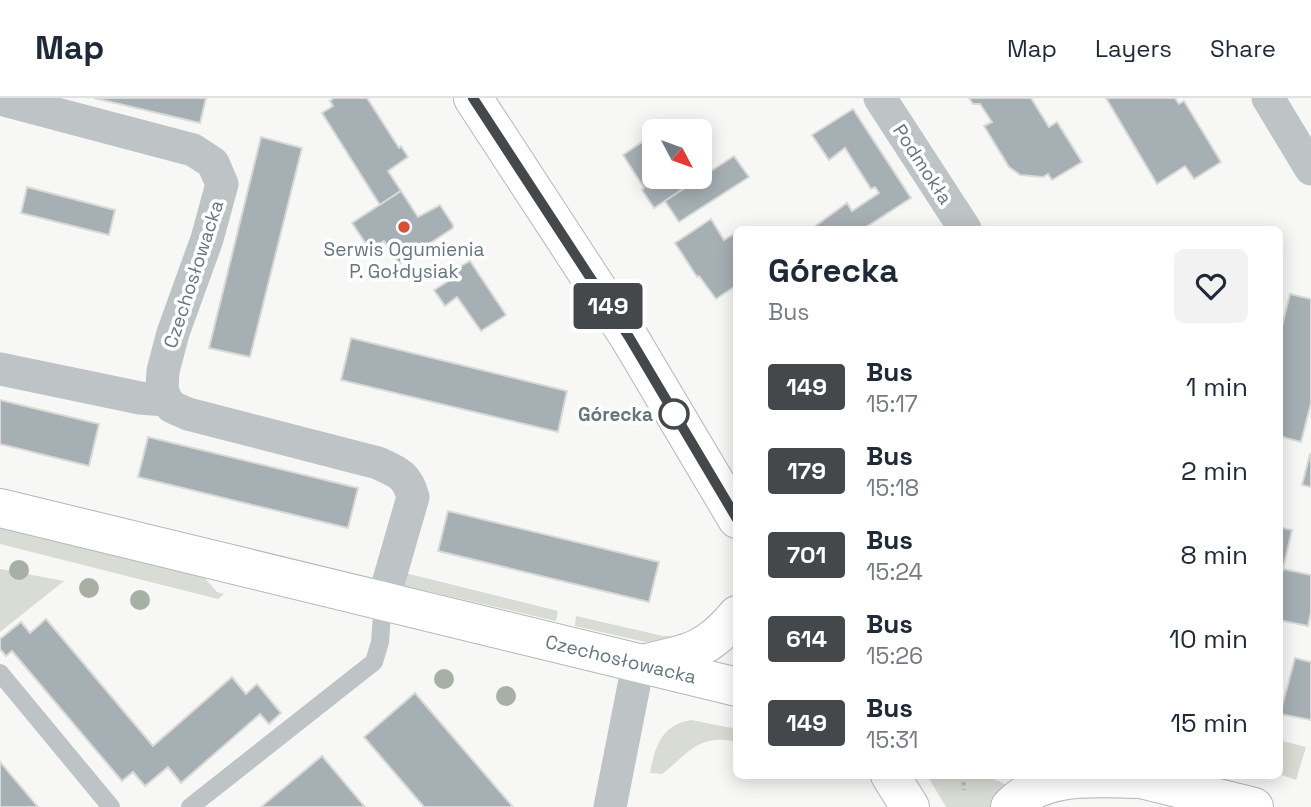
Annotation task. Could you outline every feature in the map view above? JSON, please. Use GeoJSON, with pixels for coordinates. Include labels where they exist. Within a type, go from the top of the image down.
{"type":"FeatureCollection","features":[{"type":"Feature","properties":{"kind":"street"},"geometry":{"type":"LineString","coordinates":[[473,98],[629,337],[733,512]]}},
{"type":"Feature","properties":{"kind":"street","name":"Podmokła"},"geometry":{"type":"LineString","coordinates":[[880,98],[963,226]]}},
{"type":"Feature","properties":{"kind":"street"},"geometry":{"type":"LineString","coordinates":[[1268,98],[1311,169]]}},
{"type":"Feature","properties":{"kind":"street","name":"Czechosłowacka"},"geometry":{"type":"LineString","coordinates":[[0,99],[193,150],[213,163],[222,184],[207,239],[173,333],[163,370],[162,389],[166,400]]}},
{"type":"Feature","properties":{"kind":"street"},"geometry":{"type":"LineString","coordinates":[[0,369],[140,398],[166,400],[172,407],[188,414],[378,463],[398,472],[409,483],[413,497],[383,601]]}},
{"type":"Feature","properties":{"kind":"street","name":"Czechosłowacka"},"geometry":{"type":"LineString","coordinates":[[0,508],[733,686]]}},
{"type":"Feature","properties":{"kind":"street"},"geometry":{"type":"LineString","coordinates":[[610,807],[638,665],[694,651],[709,643],[733,619]]}},
{"type":"Feature","properties":{"kind":"street"},"geometry":{"type":"LineString","coordinates":[[892,779],[910,807]]}},
{"type":"Feature","properties":{"kind":"street"},"geometry":{"type":"LineString","coordinates":[[1010,807],[1027,791],[1062,779]]}},
{"type":"Feature","properties":{"kind":"street"},"geometry":{"type":"LineString","coordinates":[[1142,779],[1254,807]]}},
{"type":"Feature","properties":{"kind":"lane"},"geometry":{"type":"LineString","coordinates":[[190,807],[374,662],[380,642],[383,601]]}},
{"type":"Feature","properties":{"kind":"lane"},"geometry":{"type":"LineString","coordinates":[[0,673],[111,807]]}},
{"type":"Feature","properties":{"kind":"path"},"geometry":{"type":"LineString","coordinates":[[963,779],[964,790]]}},
{"type":"Feature","properties":{"kind":"shaded area"},"geometry":{"type":"Polygon","coordinates":[[[0,527],[202,575],[217,592],[224,594],[218,599],[0,544],[0,527]]]}},
{"type":"Feature","properties":{"kind":"shaded area"},"geometry":{"type":"Polygon","coordinates":[[[0,569],[64,581],[0,632],[0,569]]]}},
{"type":"Feature","properties":{"kind":"shaded area"},"geometry":{"type":"Polygon","coordinates":[[[405,573],[558,611],[556,621],[401,585],[405,573]]]}},
{"type":"Feature","properties":{"kind":"shaded area"},"geometry":{"type":"Polygon","coordinates":[[[576,616],[663,636],[694,635],[654,644],[575,626],[576,616]]]}},
{"type":"Feature","properties":{"kind":"shaded area"},"geometry":{"type":"Polygon","coordinates":[[[691,720],[733,728],[733,741],[713,740],[704,743],[688,752],[662,774],[650,773],[661,739],[666,732],[691,720]]]}},
{"type":"Feature","properties":{"kind":"shaded area"},"geometry":{"type":"Polygon","coordinates":[[[1283,741],[1306,747],[1296,780],[1283,775],[1283,741]]]}},
{"type":"Feature","properties":{"kind":"shaded area"},"geometry":{"type":"Polygon","coordinates":[[[929,779],[993,779],[1007,786],[993,807],[946,807],[929,779]]]}},
{"type":"Feature","properties":{"kind":"building"},"geometry":{"type":"Polygon","coordinates":[[[94,98],[206,98],[200,123],[94,98]]]}},
{"type":"Feature","properties":{"kind":"building"},"geometry":{"type":"Polygon","coordinates":[[[334,98],[367,98],[399,148],[401,146],[408,157],[388,171],[401,191],[380,205],[322,113],[333,106],[330,101],[334,98]]]}},
{"type":"Feature","properties":{"kind":"building"},"geometry":{"type":"Polygon","coordinates":[[[969,98],[1031,98],[1049,127],[1057,122],[1082,162],[1052,180],[1048,174],[1043,177],[1020,175],[1009,167],[984,126],[992,122],[980,104],[973,104],[969,98]]]}},
{"type":"Feature","properties":{"kind":"building"},"geometry":{"type":"Polygon","coordinates":[[[1106,98],[1175,98],[1179,104],[1184,101],[1221,162],[1194,179],[1185,166],[1157,184],[1106,98]]]}},
{"type":"Feature","properties":{"kind":"building"},"geometry":{"type":"Polygon","coordinates":[[[853,109],[911,198],[868,226],[815,226],[847,203],[852,211],[879,193],[875,187],[871,189],[845,148],[829,160],[812,135],[853,109]]]}},
{"type":"Feature","properties":{"kind":"building"},"geometry":{"type":"Polygon","coordinates":[[[261,137],[302,148],[250,357],[209,348],[261,137]]]}},
{"type":"Feature","properties":{"kind":"building"},"geometry":{"type":"Polygon","coordinates":[[[642,142],[642,185],[623,155],[642,142]]]}},
{"type":"Feature","properties":{"kind":"building"},"geometry":{"type":"Polygon","coordinates":[[[734,156],[749,177],[679,222],[665,201],[683,189],[712,189],[712,170],[734,156]]]}},
{"type":"Feature","properties":{"kind":"building"},"geometry":{"type":"Polygon","coordinates":[[[27,187],[115,210],[109,235],[21,213],[27,187]]]}},
{"type":"Feature","properties":{"kind":"building"},"geometry":{"type":"Polygon","coordinates":[[[643,189],[683,189],[654,208],[643,189]]]}},
{"type":"Feature","properties":{"kind":"building","name":"Serwis Ogumienia P. Gołdysiak"},"geometry":{"type":"Polygon","coordinates":[[[401,191],[418,217],[440,205],[453,228],[399,264],[384,241],[370,250],[352,223],[401,191]]]}},
{"type":"Feature","properties":{"kind":"building"},"geometry":{"type":"Polygon","coordinates":[[[711,219],[724,240],[733,234],[733,288],[716,299],[699,276],[697,277],[675,243],[711,219]]]}},
{"type":"Feature","properties":{"kind":"building"},"geometry":{"type":"Polygon","coordinates":[[[470,261],[506,315],[481,331],[457,297],[445,306],[434,290],[447,282],[443,276],[470,261]]]}},
{"type":"Feature","properties":{"kind":"building"},"geometry":{"type":"Polygon","coordinates":[[[1290,294],[1311,299],[1311,403],[1301,442],[1283,437],[1283,322],[1290,294]]]}},
{"type":"Feature","properties":{"kind":"building"},"geometry":{"type":"Polygon","coordinates":[[[351,338],[567,391],[558,432],[341,380],[351,338]]]}},
{"type":"Feature","properties":{"kind":"building"},"geometry":{"type":"Polygon","coordinates":[[[0,400],[99,424],[89,466],[0,444],[0,400]]]}},
{"type":"Feature","properties":{"kind":"building"},"geometry":{"type":"Polygon","coordinates":[[[148,437],[358,488],[348,528],[138,477],[148,437]]]}},
{"type":"Feature","properties":{"kind":"building"},"geometry":{"type":"Polygon","coordinates":[[[1311,454],[1311,487],[1302,485],[1311,454]]]}},
{"type":"Feature","properties":{"kind":"building"},"geometry":{"type":"Polygon","coordinates":[[[448,511],[659,562],[649,602],[438,551],[448,511]]]}},
{"type":"Feature","properties":{"kind":"building"},"geometry":{"type":"Polygon","coordinates":[[[1283,528],[1292,530],[1283,569],[1283,528]]]}},
{"type":"Feature","properties":{"kind":"building"},"geometry":{"type":"Polygon","coordinates":[[[1283,569],[1311,575],[1311,612],[1308,626],[1283,621],[1283,569]]]}},
{"type":"Feature","properties":{"kind":"building"},"geometry":{"type":"Polygon","coordinates":[[[46,619],[153,746],[232,677],[246,694],[257,684],[281,713],[269,724],[260,714],[181,783],[168,767],[145,786],[133,772],[122,781],[12,651],[6,656],[0,649],[0,639],[21,622],[30,633],[46,619]]]}},
{"type":"Feature","properties":{"kind":"building"},"geometry":{"type":"Polygon","coordinates":[[[1295,658],[1311,662],[1311,720],[1283,715],[1283,703],[1295,658]]]}},
{"type":"Feature","properties":{"kind":"building"},"geometry":{"type":"Polygon","coordinates":[[[415,693],[513,807],[424,807],[364,737],[415,693]]]}},
{"type":"Feature","properties":{"kind":"building"},"geometry":{"type":"Polygon","coordinates":[[[322,756],[365,807],[261,807],[322,756]]]}},
{"type":"Feature","properties":{"kind":"building"},"geometry":{"type":"Polygon","coordinates":[[[0,762],[38,807],[0,807],[0,762]]]}},
{"type":"Feature","properties":{"kind":"bus line","name":"149"},"geometry":{"type":"LineString","coordinates":[[473,98],[629,337],[733,512]]}},
{"type":"Feature","properties":{"kind":"place","name":"Serwis Ogumienia P. Gołdysiak"},"geometry":{"type":"Point","coordinates":[404,227]}},
{"type":"Feature","properties":{"kind":"place","name":"Górecka"},"geometry":{"type":"Point","coordinates":[674,414]}}]}
